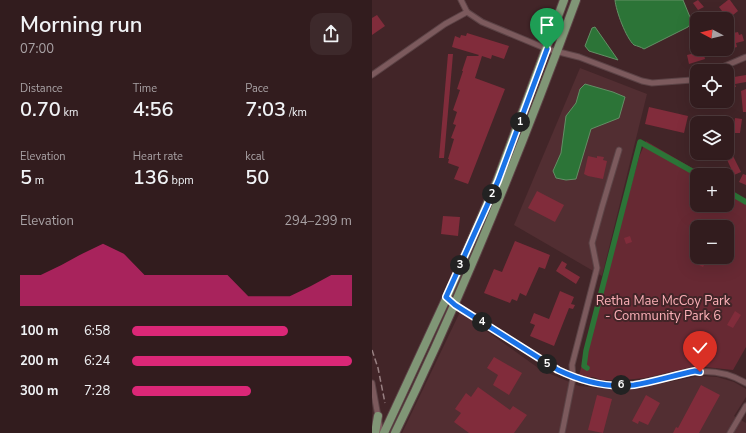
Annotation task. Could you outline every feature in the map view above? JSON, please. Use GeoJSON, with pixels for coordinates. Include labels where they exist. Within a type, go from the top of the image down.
{"type":"FeatureCollection","features":[{"type":"Feature","properties":{"kind":"main road"},"geometry":{"type":"LineString","coordinates":[[384,433],[498,181],[564,0]]}},
{"type":"Feature","properties":{"kind":"main road"},"geometry":{"type":"LineString","coordinates":[[395,433],[455,305],[495,211],[576,0]]}},
{"type":"Feature","properties":{"kind":"main road"},"geometry":{"type":"LineString","coordinates":[[375,433],[378,415],[392,416]]}},
{"type":"Feature","properties":{"kind":"street"},"geometry":{"type":"LineString","coordinates":[[460,0],[467,12],[482,22],[547,49],[579,57],[642,81],[652,83],[690,80]]}},
{"type":"Feature","properties":{"kind":"street"},"geometry":{"type":"LineString","coordinates":[[372,75],[445,24],[467,12]]}},
{"type":"Feature","properties":{"kind":"street"},"geometry":{"type":"LineString","coordinates":[[730,64],[746,57]]}},
{"type":"Feature","properties":{"kind":"street"},"geometry":{"type":"LineString","coordinates":[[562,433],[573,378],[572,365],[597,268],[592,243],[619,150]]}},
{"type":"Feature","properties":{"kind":"street"},"geometry":{"type":"LineString","coordinates":[[446,297],[455,305],[573,378],[604,385],[633,385],[695,371],[721,372],[746,383]]}},
{"type":"Feature","properties":{"kind":"street"},"geometry":{"type":"LineString","coordinates":[[372,383],[381,433]]}},
{"type":"Feature","properties":{"kind":"street"},"geometry":{"type":"LineString","coordinates":[[730,433],[746,406]]}},
{"type":"Feature","properties":{"kind":"shaded area"},"geometry":{"type":"Polygon","coordinates":[[[615,0],[683,0],[690,17],[690,24],[688,27],[644,49],[634,45],[631,42],[619,17],[615,0]]]}},
{"type":"Feature","properties":{"kind":"shaded area"},"geometry":{"type":"Polygon","coordinates":[[[595,27],[618,60],[589,51],[585,46],[592,28],[595,27]]]}},
{"type":"Feature","properties":{"kind":"shaded area"},"geometry":{"type":"Polygon","coordinates":[[[580,68],[647,94],[602,276],[514,225],[580,68]]]}},
{"type":"Feature","properties":{"kind":"shaded area"},"geometry":{"type":"Polygon","coordinates":[[[585,84],[625,97],[619,118],[591,129],[576,179],[566,180],[556,178],[553,171],[561,153],[566,116],[576,103],[580,89],[585,84]]]}},
{"type":"Feature","properties":{"kind":"shaded area"},"geometry":{"type":"Polygon","coordinates":[[[460,312],[541,370],[579,386],[626,390],[700,376],[717,377],[734,382],[746,389],[746,397],[734,416],[746,423],[746,433],[402,433],[460,312]]]}},
{"type":"Feature","properties":{"kind":"green space","name":"Retha Mae McCoy Park - Community Park 6"},"geometry":{"type":"Polygon","coordinates":[[[646,141],[692,168],[690,168],[690,212],[734,212],[734,193],[746,200],[746,347],[733,370],[696,366],[645,378],[601,380],[593,377],[578,379],[639,157],[646,141]]]}},
{"type":"Feature","properties":{"kind":"building"},"geometry":{"type":"Polygon","coordinates":[[[698,0],[704,7],[698,10],[693,3],[698,0]]]}},
{"type":"Feature","properties":{"kind":"building"},"geometry":{"type":"Polygon","coordinates":[[[730,0],[738,11],[734,14],[734,12],[723,12],[719,7],[730,0]]]}},
{"type":"Feature","properties":{"kind":"building"},"geometry":{"type":"Polygon","coordinates":[[[377,15],[385,26],[372,35],[372,18],[377,15]]]}},
{"type":"Feature","properties":{"kind":"building"},"geometry":{"type":"Polygon","coordinates":[[[738,32],[739,35],[742,34],[744,41],[736,43],[737,47],[734,48],[734,36],[734,33],[738,32]]]}},
{"type":"Feature","properties":{"kind":"building"},"geometry":{"type":"Polygon","coordinates":[[[467,33],[509,46],[504,59],[492,55],[491,59],[482,56],[475,78],[505,89],[468,184],[454,179],[459,167],[448,163],[454,139],[451,138],[456,125],[453,124],[457,112],[453,110],[460,90],[457,89],[462,71],[467,56],[479,55],[452,47],[455,36],[460,38],[461,35],[466,36],[467,33]]]}},
{"type":"Feature","properties":{"kind":"building"},"geometry":{"type":"Polygon","coordinates":[[[448,54],[453,54],[444,158],[439,158],[448,54]]]}},
{"type":"Feature","properties":{"kind":"building"},"geometry":{"type":"Polygon","coordinates":[[[687,55],[704,56],[705,59],[689,64],[687,55]]]}},
{"type":"Feature","properties":{"kind":"building"},"geometry":{"type":"Polygon","coordinates":[[[746,75],[746,82],[735,84],[736,87],[734,87],[734,77],[746,75]]]}},
{"type":"Feature","properties":{"kind":"building"},"geometry":{"type":"Polygon","coordinates":[[[746,89],[746,112],[743,112],[741,91],[746,89]]]}},
{"type":"Feature","properties":{"kind":"building"},"geometry":{"type":"Polygon","coordinates":[[[649,107],[688,116],[684,133],[645,124],[649,107]]]}},
{"type":"Feature","properties":{"kind":"building"},"geometry":{"type":"Polygon","coordinates":[[[735,118],[742,119],[740,133],[734,133],[735,118]]]}},
{"type":"Feature","properties":{"kind":"building"},"geometry":{"type":"Polygon","coordinates":[[[588,156],[597,158],[597,156],[604,157],[603,160],[607,161],[603,179],[584,174],[588,156]]]}},
{"type":"Feature","properties":{"kind":"building"},"geometry":{"type":"Polygon","coordinates":[[[734,158],[741,172],[734,175],[734,168],[731,168],[727,160],[734,160],[734,158]]]}},
{"type":"Feature","properties":{"kind":"building"},"geometry":{"type":"Polygon","coordinates":[[[743,174],[746,175],[746,185],[739,182],[743,174]]]}},
{"type":"Feature","properties":{"kind":"building"},"geometry":{"type":"Polygon","coordinates":[[[537,191],[564,205],[555,222],[528,208],[537,191]]]}},
{"type":"Feature","properties":{"kind":"building"},"geometry":{"type":"Polygon","coordinates":[[[443,216],[460,217],[458,236],[441,234],[443,216]]]}},
{"type":"Feature","properties":{"kind":"building"},"geometry":{"type":"Polygon","coordinates":[[[630,236],[632,242],[626,244],[624,238],[630,236]]]}},
{"type":"Feature","properties":{"kind":"building"},"geometry":{"type":"Polygon","coordinates":[[[515,241],[550,255],[545,269],[539,267],[526,296],[520,293],[517,301],[512,299],[510,303],[484,293],[494,269],[502,272],[515,241]]]}},
{"type":"Feature","properties":{"kind":"building"},"geometry":{"type":"Polygon","coordinates":[[[562,261],[567,264],[565,268],[580,277],[576,284],[556,271],[562,261]]]}},
{"type":"Feature","properties":{"kind":"building"},"geometry":{"type":"Polygon","coordinates":[[[697,264],[705,264],[703,267],[697,264]]]}},
{"type":"Feature","properties":{"kind":"building"},"geometry":{"type":"Polygon","coordinates":[[[560,291],[574,297],[571,304],[575,305],[573,309],[569,308],[554,346],[530,336],[535,325],[530,323],[534,313],[549,319],[560,291]]]}},
{"type":"Feature","properties":{"kind":"building"},"geometry":{"type":"Polygon","coordinates":[[[735,311],[741,315],[733,328],[727,325],[735,311]]]}},
{"type":"Feature","properties":{"kind":"building"},"geometry":{"type":"Polygon","coordinates":[[[494,357],[522,373],[509,395],[493,385],[498,375],[487,368],[494,357]]]}},
{"type":"Feature","properties":{"kind":"building"},"geometry":{"type":"Polygon","coordinates":[[[701,385],[720,395],[699,433],[673,433],[676,427],[678,428],[701,385]]]}},
{"type":"Feature","properties":{"kind":"building"},"geometry":{"type":"Polygon","coordinates":[[[478,387],[510,410],[513,406],[527,415],[514,433],[469,433],[454,422],[461,413],[455,409],[466,393],[471,397],[478,387]]]}},
{"type":"Feature","properties":{"kind":"building"},"geometry":{"type":"Polygon","coordinates":[[[597,395],[612,399],[603,433],[588,430],[597,395]]]}},
{"type":"Feature","properties":{"kind":"building"},"geometry":{"type":"Polygon","coordinates":[[[646,395],[660,403],[648,425],[639,421],[638,424],[632,421],[646,395]]]}},
{"type":"Feature","properties":{"kind":"waterway"},"geometry":{"type":"LineString","coordinates":[[587,368],[584,366],[586,351],[640,142],[690,170]]}},
{"type":"Feature","properties":{"kind":"waterway"},"geometry":{"type":"LineString","coordinates":[[734,195],[746,202]]}},
{"type":"Feature","properties":{"kind":"railway"},"geometry":{"type":"LineString","coordinates":[[372,350],[378,368],[385,403]]}},
{"type":"Feature","properties":{"kind":"route"},"geometry":{"type":"LineString","coordinates":[[547,49],[498,181],[446,297],[455,305],[573,378],[604,385],[633,385],[695,371],[700,372]]}}]}
